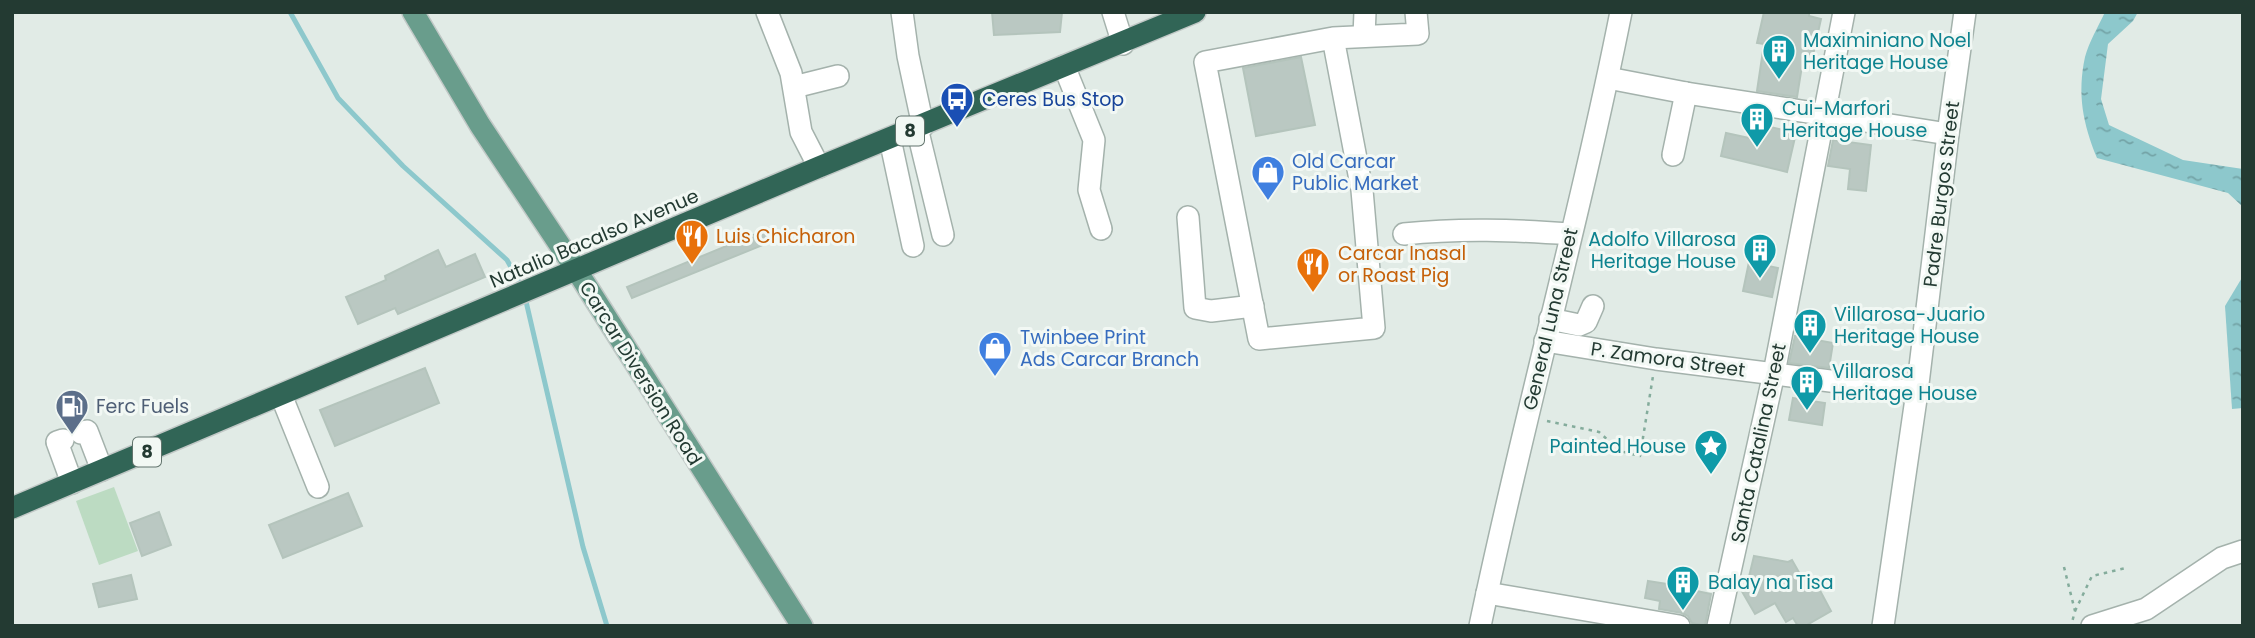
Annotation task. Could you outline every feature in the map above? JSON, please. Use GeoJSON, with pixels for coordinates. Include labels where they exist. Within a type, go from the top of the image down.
{"type":"FeatureCollection","features":[{"type":"Feature","properties":{"kind":"highway","name":"Natalio Bacalso Avenue"},"geometry":{"type":"LineString","coordinates":[[12,508],[819,167],[1123,44],[1182,15]]}},
{"type":"Feature","properties":{"kind":"main road","name":"Carcar Diversion Road"},"geometry":{"type":"LineString","coordinates":[[414,12],[480,125],[577,271],[802,626]]}},
{"type":"Feature","properties":{"kind":"street"},"geometry":{"type":"LineString","coordinates":[[767,12],[794,87],[801,132],[819,167]]}},
{"type":"Feature","properties":{"kind":"street"},"geometry":{"type":"LineString","coordinates":[[902,12],[920,127],[943,235]]}},
{"type":"Feature","properties":{"kind":"street"},"geometry":{"type":"LineString","coordinates":[[1113,12],[1123,44]]}},
{"type":"Feature","properties":{"kind":"street"},"geometry":{"type":"LineString","coordinates":[[1364,36],[1365,12]]}},
{"type":"Feature","properties":{"kind":"street"},"geometry":{"type":"LineString","coordinates":[[1333,38],[1362,190],[1374,328],[1259,339],[1205,62],[1333,38],[1418,34],[1416,12]]}},
{"type":"Feature","properties":{"kind":"street","name":"General Luna Street"},"geometry":{"type":"LineString","coordinates":[[1480,626],[1608,78],[1621,12]]}},
{"type":"Feature","properties":{"kind":"street","name":"Santa Catalina Street"},"geometry":{"type":"LineString","coordinates":[[1718,626],[1774,373],[1844,12]]}},
{"type":"Feature","properties":{"kind":"street","name":"Padre Burgos Street"},"geometry":{"type":"LineString","coordinates":[[1884,626],[1917,392],[1965,12]]}},
{"type":"Feature","properties":{"kind":"street"},"geometry":{"type":"LineString","coordinates":[[1064,66],[1094,140],[1089,190],[1101,229]]}},
{"type":"Feature","properties":{"kind":"street"},"geometry":{"type":"LineString","coordinates":[[794,87],[838,76]]}},
{"type":"Feature","properties":{"kind":"street"},"geometry":{"type":"LineString","coordinates":[[1608,78],[1686,93],[1948,134]]}},
{"type":"Feature","properties":{"kind":"street"},"geometry":{"type":"LineString","coordinates":[[1673,155],[1686,93]]}},
{"type":"Feature","properties":{"kind":"street"},"geometry":{"type":"LineString","coordinates":[[890,139],[913,246]]}},
{"type":"Feature","properties":{"kind":"street"},"geometry":{"type":"LineString","coordinates":[[1188,217],[1195,308],[1210,311],[1253,306]]}},
{"type":"Feature","properties":{"kind":"street"},"geometry":{"type":"LineString","coordinates":[[1404,234],[1466,229],[1570,234]]}},
{"type":"Feature","properties":{"kind":"street"},"geometry":{"type":"LineString","coordinates":[[1550,319],[1579,325],[1586,322],[1593,306]]}},
{"type":"Feature","properties":{"kind":"street","name":"P. Zamora Street"},"geometry":{"type":"LineString","coordinates":[[1545,341],[1656,359],[1917,392]]}},
{"type":"Feature","properties":{"kind":"street"},"geometry":{"type":"LineString","coordinates":[[281,395],[318,486]]}},
{"type":"Feature","properties":{"kind":"street"},"geometry":{"type":"LineString","coordinates":[[72,483],[57,442],[88,431],[102,470]]}},
{"type":"Feature","properties":{"kind":"street"},"geometry":{"type":"LineString","coordinates":[[2092,626],[2146,609],[2222,558],[2243,551]]}},
{"type":"Feature","properties":{"kind":"street"},"geometry":{"type":"LineString","coordinates":[[1487,593],[1679,626]]}},
{"type":"Feature","properties":{"kind":"path"},"geometry":{"type":"LineString","coordinates":[[1527,416],[1599,432],[1620,452],[1640,456],[1656,359]]}},
{"type":"Feature","properties":{"kind":"path"},"geometry":{"type":"LineString","coordinates":[[2064,567],[2076,611]]}},
{"type":"Feature","properties":{"kind":"path"},"geometry":{"type":"LineString","coordinates":[[2071,626],[2092,576],[2126,568]]}},
{"type":"Feature","properties":{"kind":"green space"},"geometry":{"type":"Polygon","coordinates":[[[114,487],[138,551],[99,565],[76,501],[114,487]]]}},
{"type":"Feature","properties":{"kind":"water"},"geometry":{"type":"Polygon","coordinates":[[[2105,12],[2138,12],[2133,21],[2108,44],[2101,99],[2109,125],[2183,160],[2243,169],[2243,207],[2228,193],[2097,158],[2085,121],[2082,84],[2087,51],[2105,12]]]}},
{"type":"Feature","properties":{"kind":"water"},"geometry":{"type":"Polygon","coordinates":[[[2243,276],[2243,408],[2232,409],[2225,306],[2243,276]]]}},
{"type":"Feature","properties":{"kind":"building"},"geometry":{"type":"Polygon","coordinates":[[[992,12],[1062,12],[1060,32],[994,35],[992,12]]]}},
{"type":"Feature","properties":{"kind":"building"},"geometry":{"type":"Polygon","coordinates":[[[1764,12],[1809,12],[1809,16],[1821,19],[1813,55],[1804,53],[1797,97],[1757,91],[1764,44],[1757,43],[1764,12]]]}},
{"type":"Feature","properties":{"kind":"building"},"geometry":{"type":"Polygon","coordinates":[[[1301,57],[1315,125],[1256,136],[1243,68],[1301,57]]]}},
{"type":"Feature","properties":{"kind":"building","name":"Cui-Marfori Heritage House"},"geometry":{"type":"Polygon","coordinates":[[[1766,126],[1796,133],[1787,172],[1721,156],[1726,133],[1763,141],[1766,126]]]}},
{"type":"Feature","properties":{"kind":"building"},"geometry":{"type":"Polygon","coordinates":[[[1833,140],[1871,145],[1866,191],[1848,189],[1850,169],[1828,166],[1833,140]]]}},
{"type":"Feature","properties":{"kind":"building"},"geometry":{"type":"Polygon","coordinates":[[[770,228],[775,240],[632,298],[627,287],[770,228]]]}},
{"type":"Feature","properties":{"kind":"building"},"geometry":{"type":"Polygon","coordinates":[[[438,250],[446,267],[475,254],[485,277],[398,314],[395,308],[358,324],[346,297],[386,280],[385,276],[438,250]]]}},
{"type":"Feature","properties":{"kind":"building","name":"Adolfo Villarosa Heritage House"},"geometry":{"type":"Polygon","coordinates":[[[1749,262],[1778,268],[1772,297],[1743,291],[1749,262]]]}},
{"type":"Feature","properties":{"kind":"building","name":"Villarosa-Juario Heritage House"},"geometry":{"type":"Polygon","coordinates":[[[1795,336],[1833,343],[1829,368],[1789,363],[1795,336]]]}},
{"type":"Feature","properties":{"kind":"building"},"geometry":{"type":"Polygon","coordinates":[[[425,368],[439,403],[335,446],[320,410],[425,368]]]}},
{"type":"Feature","properties":{"kind":"building","name":"Villarosa Heritage House"},"geometry":{"type":"Polygon","coordinates":[[[1793,398],[1825,403],[1822,425],[1789,420],[1793,398]]]}},
{"type":"Feature","properties":{"kind":"building"},"geometry":{"type":"Polygon","coordinates":[[[348,493],[362,526],[283,558],[269,525],[348,493]]]}},
{"type":"Feature","properties":{"kind":"building"},"geometry":{"type":"Polygon","coordinates":[[[159,512],[171,545],[142,556],[130,523],[159,512]]]}},
{"type":"Feature","properties":{"kind":"building"},"geometry":{"type":"Polygon","coordinates":[[[1754,556],[1788,562],[1792,560],[1809,590],[1817,585],[1831,611],[1805,626],[1798,626],[1793,618],[1786,622],[1775,603],[1755,614],[1740,588],[1747,585],[1754,556]]]}},
{"type":"Feature","properties":{"kind":"building"},"geometry":{"type":"Polygon","coordinates":[[[131,575],[137,599],[99,607],[93,584],[131,575]]]}},
{"type":"Feature","properties":{"kind":"building"},"geometry":{"type":"Polygon","coordinates":[[[1648,581],[1693,588],[1692,590],[1711,594],[1705,626],[1692,623],[1688,616],[1682,613],[1659,609],[1660,601],[1645,598],[1648,581]]]}},
{"type":"Feature","properties":{"kind":"waterway"},"geometry":{"type":"LineString","coordinates":[[290,12],[338,98],[403,166],[507,260],[522,287]]}},
{"type":"Feature","properties":{"kind":"waterway"},"geometry":{"type":"LineString","coordinates":[[525,297],[583,547],[607,626]]}},
{"type":"Feature","properties":{"kind":"place","name":"Maximiniano Noel Heritage House"},"geometry":{"type":"Point","coordinates":[1779,81]}},
{"type":"Feature","properties":{"kind":"place","name":"Ceres Bus Stop"},"geometry":{"type":"Point","coordinates":[957,129]}},
{"type":"Feature","properties":{"kind":"place","name":"Cui-Marfori Heritage House"},"geometry":{"type":"Point","coordinates":[1757,149]}},
{"type":"Feature","properties":{"kind":"place","name":"Old Carcar Public Market"},"geometry":{"type":"Point","coordinates":[1268,202]}},
{"type":"Feature","properties":{"kind":"place","name":"Luis Chicharon"},"geometry":{"type":"Point","coordinates":[692,266]}},
{"type":"Feature","properties":{"kind":"place","name":"Adolfo Villarosa Heritage House"},"geometry":{"type":"Point","coordinates":[1760,280]}},
{"type":"Feature","properties":{"kind":"place","name":"Carcar Inasal or Roast Pig"},"geometry":{"type":"Point","coordinates":[1313,294]}},
{"type":"Feature","properties":{"kind":"place","name":"Villarosa-Juario Heritage House"},"geometry":{"type":"Point","coordinates":[1810,355]}},
{"type":"Feature","properties":{"kind":"place","name":"Twinbee Print Ads Carcar Branch"},"geometry":{"type":"Point","coordinates":[995,378]}},
{"type":"Feature","properties":{"kind":"place","name":"Villarosa Heritage House"},"geometry":{"type":"Point","coordinates":[1807,412]}},
{"type":"Feature","properties":{"kind":"place","name":"Ferc Fuels"},"geometry":{"type":"Point","coordinates":[72,436]}},
{"type":"Feature","properties":{"kind":"place","name":"Painted House"},"geometry":{"type":"Point","coordinates":[1711,476]}},
{"type":"Feature","properties":{"kind":"place","name":"Balay na Tisa"},"geometry":{"type":"Point","coordinates":[1683,612]}}]}
